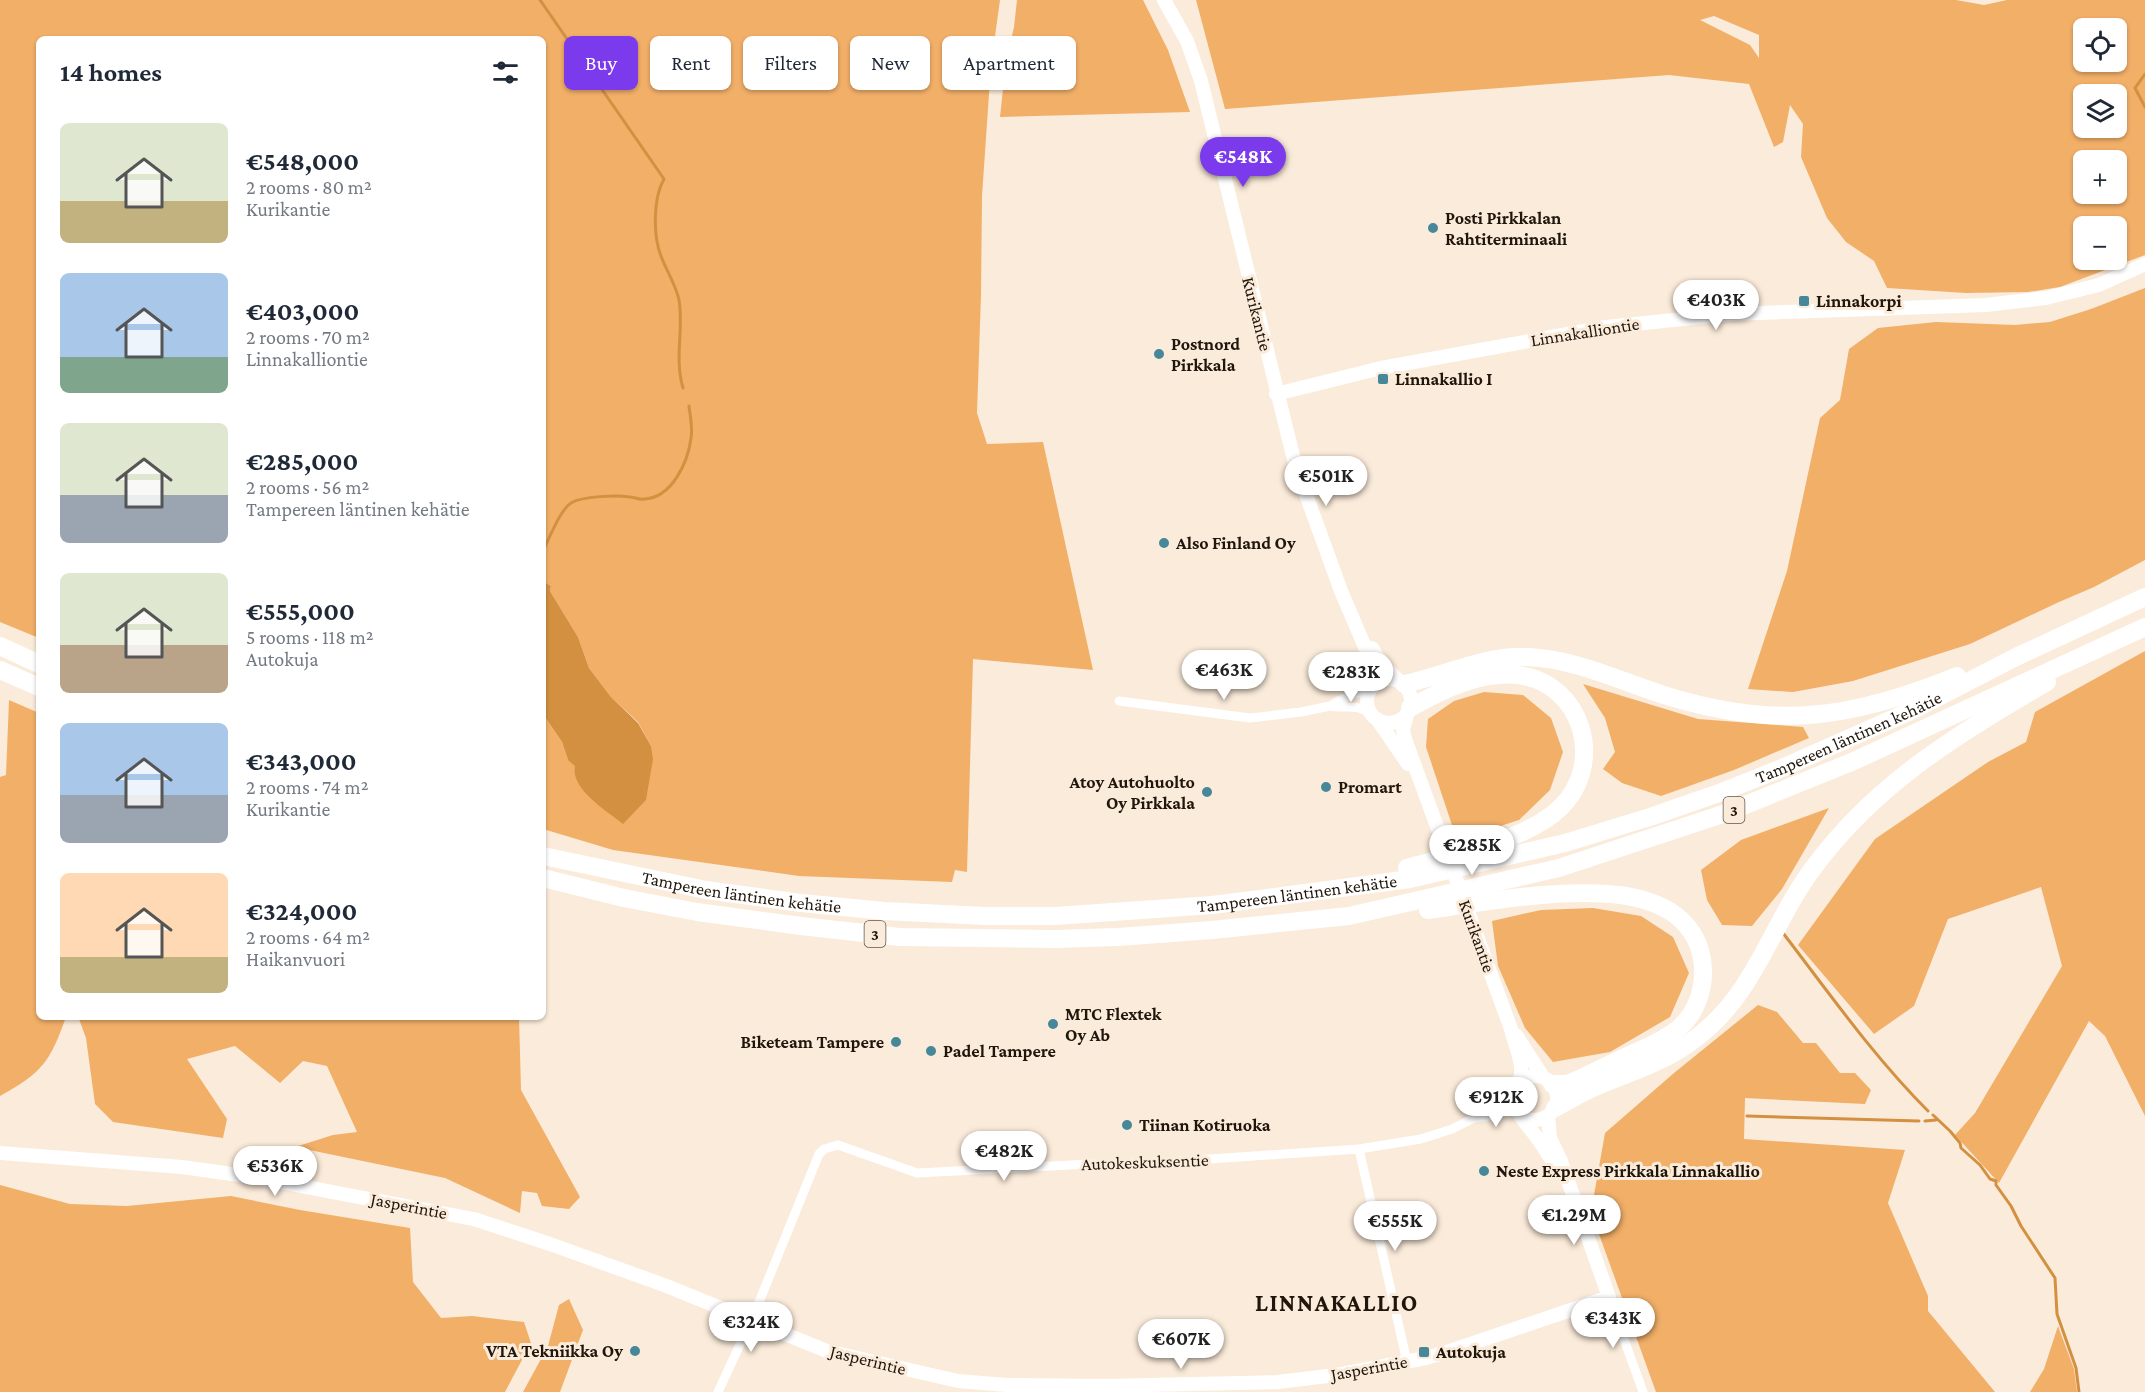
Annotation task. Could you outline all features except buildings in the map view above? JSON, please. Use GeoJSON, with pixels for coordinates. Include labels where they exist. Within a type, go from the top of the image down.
{"type":"FeatureCollection","features":[{"type":"Feature","properties":{"kind":"highway","name":"Tampereen läntinen kehätie"},"geometry":{"type":"LineString","coordinates":[[546,857],[706,890],[801,903],[884,911],[985,916],[1055,916],[1213,905],[1410,879],[1565,843],[1688,804],[1782,768],[1905,713],[2016,657],[2145,597]]}},
{"type":"Feature","properties":{"kind":"highway","name":"Tampereen läntinen kehätie"},"geometry":{"type":"LineString","coordinates":[[546,879],[624,898],[697,912],[900,937],[1005,939],[1118,937],[1349,916],[1559,868],[1726,813],[1854,761],[2145,627]]}},
{"type":"Feature","properties":{"kind":"highway"},"geometry":{"type":"LineString","coordinates":[[0,646],[36,663]]}},
{"type":"Feature","properties":{"kind":"highway"},"geometry":{"type":"LineString","coordinates":[[1551,1112],[1594,1087],[1671,1056],[1696,1039],[1730,1005],[1813,867],[1865,807],[1910,768],[1941,746],[2050,681],[2100,648]]}},
{"type":"Feature","properties":{"kind":"highway"},"geometry":{"type":"LineString","coordinates":[[1401,682],[1479,661],[1531,657],[1576,665],[1664,695],[1709,707],[1759,716],[1808,716],[1878,704],[1962,673],[2016,657]]}},
{"type":"Feature","properties":{"kind":"highway"},"geometry":{"type":"LineString","coordinates":[[0,670],[36,686]]}},
{"type":"Feature","properties":{"kind":"highway"},"geometry":{"type":"LineString","coordinates":[[1356,887],[1402,869],[1479,847],[1534,825],[1548,817],[1567,800],[1577,784],[1584,763],[1584,740],[1579,719],[1573,709],[1550,686],[1529,677],[1490,676],[1450,687],[1409,712]]}},
{"type":"Feature","properties":{"kind":"highway"},"geometry":{"type":"LineString","coordinates":[[1349,916],[1400,914],[1514,898],[1595,894],[1643,900],[1659,906],[1681,920],[1694,936],[1703,967],[1701,992],[1684,1022],[1653,1045],[1577,1080],[1567,1084],[1548,1081]]}},
{"type":"Feature","properties":{"kind":"main road","name":"Kurikantie"},"geometry":{"type":"LineString","coordinates":[[1164,0],[1187,41],[1201,81],[1276,394],[1306,499],[1374,670],[1373,685]]}},
{"type":"Feature","properties":{"kind":"main road","name":"Linnakalliontie"},"geometry":{"type":"LineString","coordinates":[[1276,394],[1381,368],[1606,327],[1731,314],[1986,305],[2046,298],[2099,285],[2145,264]]}},
{"type":"Feature","properties":{"kind":"main road","name":"Kurikantie"},"geometry":{"type":"LineString","coordinates":[[1357,626],[1382,663],[1401,682]]}},
{"type":"Feature","properties":{"kind":"main road"},"geometry":{"type":"LineString","coordinates":[[1387,678],[1401,682],[1412,697],[1409,712],[1398,721],[1389,724],[1374,716],[1367,700],[1373,685],[1387,678]]}},
{"type":"Feature","properties":{"kind":"main road","name":"Kurikantie"},"geometry":{"type":"LineString","coordinates":[[1409,712],[1404,723],[1405,739],[1511,1029],[1522,1075],[1518,1084]]}},
{"type":"Feature","properties":{"kind":"main road","name":"Kurikantie"},"geometry":{"type":"LineString","coordinates":[[1374,716],[1417,776]]}},
{"type":"Feature","properties":{"kind":"main road","name":"Kurikantie"},"geometry":{"type":"LineString","coordinates":[[1511,1029],[1548,1081]]}},
{"type":"Feature","properties":{"kind":"main road"},"geometry":{"type":"LineString","coordinates":[[1568,1184],[1561,1177],[1512,1100],[1518,1084],[1531,1076],[1548,1081],[1557,1096],[1551,1112],[1550,1138],[1561,1161],[1609,1297]]}},
{"type":"Feature","properties":{"kind":"main road"},"geometry":{"type":"LineString","coordinates":[[1519,1114],[1534,1121],[1551,1112]]}},
{"type":"Feature","properties":{"kind":"main road","name":"Jasperintie"},"geometry":{"type":"LineString","coordinates":[[0,1153],[182,1167],[260,1178],[474,1219],[664,1285],[827,1351],[958,1381],[1007,1385],[1169,1386],[1278,1382],[1335,1375],[1407,1362],[1450,1351],[1609,1297]]}},
{"type":"Feature","properties":{"kind":"street"},"geometry":{"type":"LineString","coordinates":[[1119,701],[1250,718],[1330,706],[1373,685]]}},
{"type":"Feature","properties":{"kind":"street"},"geometry":{"type":"LineString","coordinates":[[1330,706],[1341,708],[1350,705],[1374,716]]}},
{"type":"Feature","properties":{"kind":"street","name":"Autokeskuksentie"},"geometry":{"type":"LineString","coordinates":[[1474,1118],[1481,1110],[1518,1084]]}},
{"type":"Feature","properties":{"kind":"street","name":"Autokeskuksentie"},"geometry":{"type":"LineString","coordinates":[[718,1392],[751,1321],[819,1154],[824,1149],[838,1145],[917,1173],[1246,1158],[1359,1149],[1421,1139],[1452,1129],[1474,1118],[1501,1112],[1519,1114]]}},
{"type":"Feature","properties":{"kind":"street"},"geometry":{"type":"LineString","coordinates":[[1359,1149],[1407,1362]]}},
{"type":"Feature","properties":{"kind":"street"},"geometry":{"type":"LineString","coordinates":[[1609,1297],[1643,1392]]}},
{"type":"Feature","properties":{"kind":"shaded area"},"geometry":{"type":"Polygon","coordinates":[[[0,0],[1000,0],[995,36],[942,36],[942,90],[989,90],[982,196],[977,413],[987,444],[1043,442],[1093,670],[973,659],[967,872],[955,870],[952,882],[799,876],[613,850],[546,830],[546,718],[562,742],[568,760],[651,746],[638,722],[611,697],[589,668],[578,637],[550,591],[551,586],[546,583],[546,36],[36,36],[36,637],[0,622],[0,0]]]}},
{"type":"Feature","properties":{"kind":"shaded area"},"geometry":{"type":"Polygon","coordinates":[[[1017,0],[1143,0],[1168,50],[1190,112],[1000,117],[1003,90],[1076,90],[1076,36],[1012,36],[1017,0]]]}},
{"type":"Feature","properties":{"kind":"shaded area"},"geometry":{"type":"Polygon","coordinates":[[[1196,0],[1956,0],[1984,5],[2007,0],[2145,0],[2145,255],[2127,262],[2127,216],[2073,216],[2073,270],[2105,270],[2060,287],[2028,292],[1966,293],[1887,288],[1874,261],[1846,242],[1827,218],[1801,157],[1803,124],[1790,105],[1783,142],[1774,147],[1749,84],[1669,75],[1225,109],[1196,0]],[[1714,16],[1700,20],[1750,45],[1759,58],[1759,35],[1714,16]]]}},
{"type":"Feature","properties":{"kind":"shaded area"},"geometry":{"type":"Polygon","coordinates":[[[2145,288],[2145,560],[2094,587],[1970,644],[1853,681],[1793,692],[1748,689],[1787,571],[1820,418],[1840,400],[1849,349],[1878,328],[1936,322],[2015,325],[2050,322],[2145,288]]]}},
{"type":"Feature","properties":{"kind":"shaded area"},"geometry":{"type":"Polygon","coordinates":[[[546,583],[551,586],[550,591],[578,637],[589,668],[611,697],[638,723],[651,746],[653,759],[646,800],[623,824],[591,799],[578,783],[575,766],[568,760],[562,742],[546,718],[546,583]]]}},
{"type":"Feature","properties":{"kind":"shaded area"},"geometry":{"type":"Polygon","coordinates":[[[2145,651],[2145,1116],[2105,1036],[2089,1021],[1999,1183],[1955,1135],[1975,1113],[2062,966],[2041,887],[1948,919],[1914,1006],[1874,1034],[1798,945],[1875,839],[1988,762],[2026,742],[2035,712],[2145,651]]]}},
{"type":"Feature","properties":{"kind":"shaded area"},"geometry":{"type":"Polygon","coordinates":[[[1583,684],[1698,719],[1803,727],[1809,738],[1734,770],[1661,796],[1622,783],[1603,769],[1615,752],[1605,718],[1583,684]]]}},
{"type":"Feature","properties":{"kind":"shaded area"},"geometry":{"type":"Polygon","coordinates":[[[1484,692],[1523,695],[1551,718],[1563,752],[1550,790],[1519,820],[1457,840],[1426,747],[1428,719],[1454,701],[1484,692]]]}},
{"type":"Feature","properties":{"kind":"shaded area"},"geometry":{"type":"Polygon","coordinates":[[[9,700],[36,712],[36,1020],[65,1020],[55,1045],[43,1065],[26,1080],[0,1096],[0,777],[6,775],[9,700]]]}},
{"type":"Feature","properties":{"kind":"shaded area"},"geometry":{"type":"Polygon","coordinates":[[[1829,808],[1782,889],[1752,926],[1722,925],[1707,900],[1701,870],[1741,840],[1829,808]]]}},
{"type":"Feature","properties":{"kind":"shaded area"},"geometry":{"type":"Polygon","coordinates":[[[1593,908],[1641,916],[1673,937],[1689,973],[1670,1017],[1610,1052],[1553,1062],[1525,1028],[1498,966],[1492,921],[1541,910],[1593,908]]]}},
{"type":"Feature","properties":{"kind":"shaded area"},"geometry":{"type":"Polygon","coordinates":[[[1758,1005],[1777,1012],[1803,1043],[1816,1043],[1840,1073],[1855,1073],[1871,1090],[1865,1104],[1745,1098],[1744,1139],[1905,1150],[1888,1203],[1928,1296],[1928,1311],[1995,1392],[1656,1392],[1591,1212],[1605,1133],[1758,1005]]]}},
{"type":"Feature","properties":{"kind":"shaded area"},"geometry":{"type":"Polygon","coordinates":[[[79,1020],[519,1020],[521,1090],[580,1197],[569,1209],[542,1206],[537,1193],[522,1191],[520,1213],[445,1178],[295,1147],[333,1135],[357,1132],[327,1066],[303,1061],[280,1083],[235,1046],[187,1059],[227,1119],[223,1138],[113,1122],[95,1104],[86,1038],[79,1020]]]}},
{"type":"Feature","properties":{"kind":"shaded area"},"geometry":{"type":"Polygon","coordinates":[[[0,1185],[70,1204],[127,1206],[231,1196],[410,1228],[413,1282],[441,1318],[472,1316],[524,1322],[531,1343],[505,1392],[0,1392],[0,1185]]]}},
{"type":"Feature","properties":{"kind":"shaded area"},"geometry":{"type":"Polygon","coordinates":[[[569,1299],[583,1330],[560,1392],[523,1392],[548,1346],[559,1305],[569,1299]]]}},
{"type":"Feature","properties":{"kind":"shaded area"},"geometry":{"type":"Polygon","coordinates":[[[2058,1326],[2074,1369],[2077,1392],[2030,1392],[2044,1369],[2058,1326]]]}},
{"type":"Feature","properties":{"kind":"waterway"},"geometry":{"type":"LineString","coordinates":[[540,0],[664,179],[656,206],[656,228],[658,248],[679,300],[679,366],[683,388]]}},
{"type":"Feature","properties":{"kind":"waterway"},"geometry":{"type":"LineString","coordinates":[[2145,74],[2135,88],[2145,107]]}},
{"type":"Feature","properties":{"kind":"waterway"},"geometry":{"type":"LineString","coordinates":[[546,545],[559,518],[571,503],[600,497],[624,496],[644,499],[654,497],[670,486],[682,468],[689,447],[692,430],[689,406]]}},
{"type":"Feature","properties":{"kind":"waterway"},"geometry":{"type":"LineString","coordinates":[[1783,933],[1871,1047],[1928,1111]]}},
{"type":"Feature","properties":{"kind":"waterway"},"geometry":{"type":"LineString","coordinates":[[1933,1115],[1950,1131],[1960,1143],[1961,1148],[1980,1165],[1990,1179],[1996,1181],[1996,1185],[2055,1278],[2057,1314],[2076,1368],[2079,1392]]}},
{"type":"Feature","properties":{"kind":"waterway"},"geometry":{"type":"LineString","coordinates":[[1747,1116],[1919,1121]]}},
{"type":"Feature","properties":{"kind":"waterway"},"geometry":{"type":"LineString","coordinates":[[1925,1121],[1936,1120]]}},
{"type":"Feature","properties":{"kind":"place","name":"Posti Pirkkalan Rahtiterminaali"},"geometry":{"type":"Point","coordinates":[1433,228]}},
{"type":"Feature","properties":{"kind":"place","name":"Linnakorpi"},"geometry":{"type":"Point","coordinates":[1804,301]}},
{"type":"Feature","properties":{"kind":"place","name":"Postnord Pirkkala"},"geometry":{"type":"Point","coordinates":[1159,354]}},
{"type":"Feature","properties":{"kind":"place","name":"Linnakallio I"},"geometry":{"type":"Point","coordinates":[1383,379]}},
{"type":"Feature","properties":{"kind":"place","name":"Also Finland Oy"},"geometry":{"type":"Point","coordinates":[1164,543]}},
{"type":"Feature","properties":{"kind":"place","name":"Promart"},"geometry":{"type":"Point","coordinates":[1326,787]}},
{"type":"Feature","properties":{"kind":"place","name":"Atoy Autohuolto Oy Pirkkala"},"geometry":{"type":"Point","coordinates":[1207,792]}},
{"type":"Feature","properties":{"kind":"place","name":"MTC Flextek Oy Ab"},"geometry":{"type":"Point","coordinates":[1053,1024]}},
{"type":"Feature","properties":{"kind":"place","name":"Biketeam Tampere"},"geometry":{"type":"Point","coordinates":[896,1042]}},
{"type":"Feature","properties":{"kind":"place","name":"Padel Tampere"},"geometry":{"type":"Point","coordinates":[931,1051]}},
{"type":"Feature","properties":{"kind":"place","name":"Tiinan Kotiruoka"},"geometry":{"type":"Point","coordinates":[1127,1125]}},
{"type":"Feature","properties":{"kind":"place","name":"Neste Express Pirkkala Linnakallio"},"geometry":{"type":"Point","coordinates":[1484,1171]}},
{"type":"Feature","properties":{"kind":"place","name":"VTA Tekniikka Oy"},"geometry":{"type":"Point","coordinates":[635,1351]}},
{"type":"Feature","properties":{"kind":"place","name":"Autokuja"},"geometry":{"type":"Point","coordinates":[1424,1352]}},
{"type":"Feature","properties":{"kind":"district","name":"LINNAKALLIO"},"geometry":{"type":"Point","coordinates":[1337,1302]}}]}
